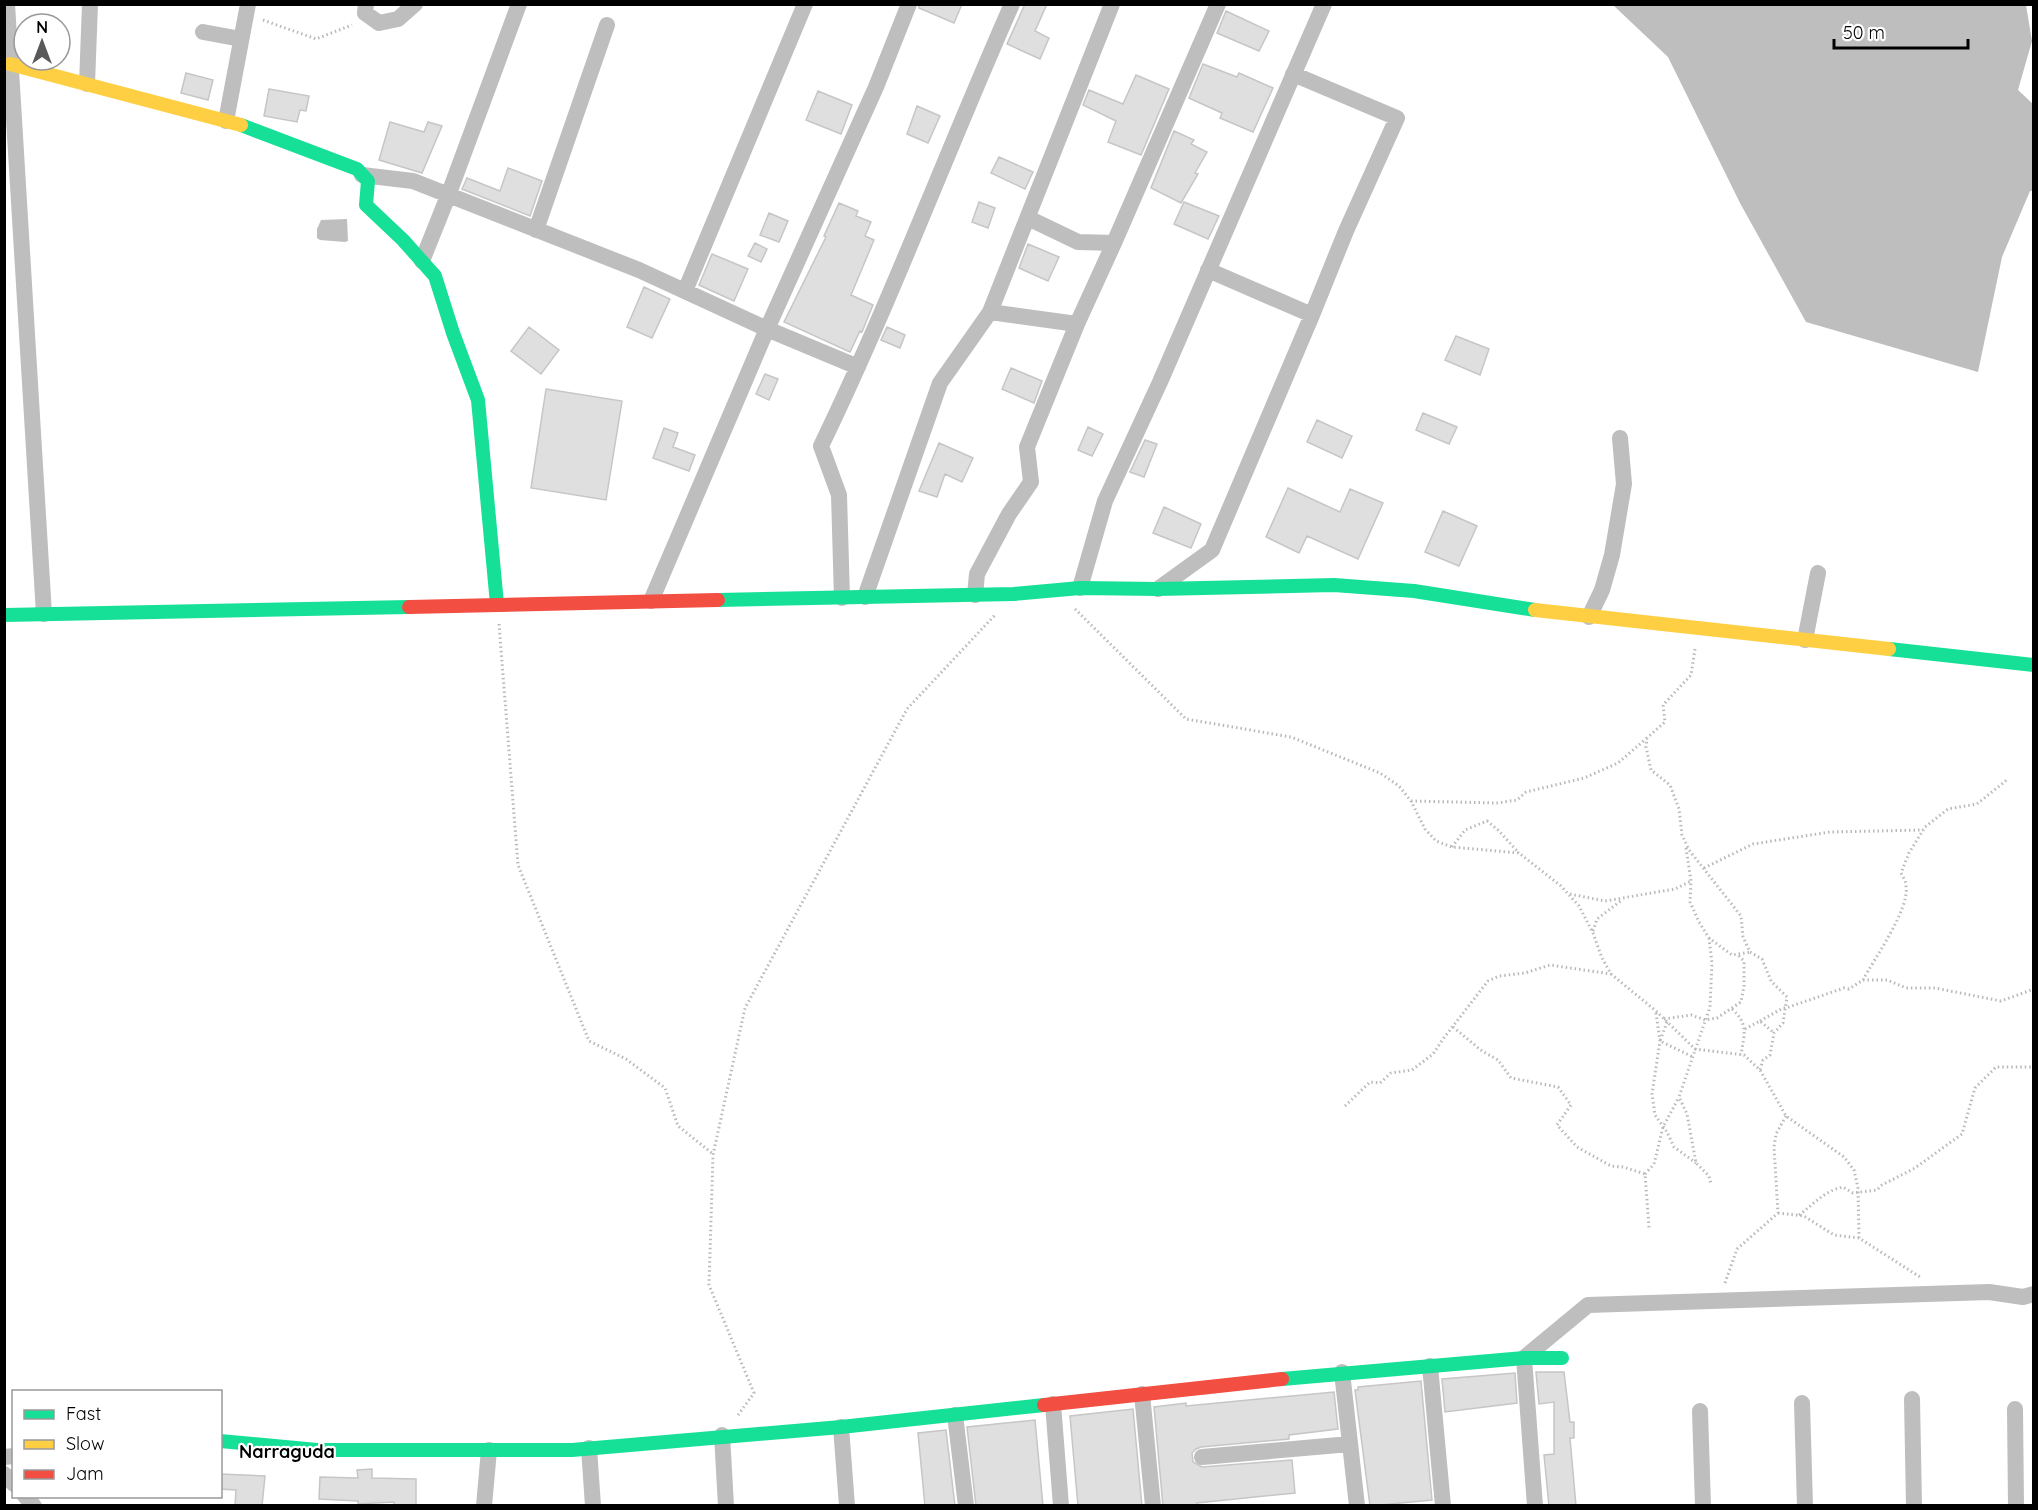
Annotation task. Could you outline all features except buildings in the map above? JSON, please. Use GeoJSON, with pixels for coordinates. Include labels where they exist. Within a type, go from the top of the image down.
{"type":"FeatureCollection","features":[{"type":"Feature","properties":{"kind":"street"},"geometry":{"type":"LineString","coordinates":[[7,4],[44,614]]}},
{"type":"Feature","properties":{"kind":"street"},"geometry":{"type":"LineString","coordinates":[[87,84],[90,4]]}},
{"type":"Feature","properties":{"kind":"street"},"geometry":{"type":"LineString","coordinates":[[226,121],[248,4]]}},
{"type":"Feature","properties":{"kind":"street"},"geometry":{"type":"LineString","coordinates":[[368,10],[380,23],[398,19],[415,4]]}},
{"type":"Feature","properties":{"kind":"street"},"geometry":{"type":"LineString","coordinates":[[422,261],[519,4]]}},
{"type":"Feature","properties":{"kind":"street"},"geometry":{"type":"LineString","coordinates":[[684,291],[805,4]]}},
{"type":"Feature","properties":{"kind":"street"},"geometry":{"type":"LineString","coordinates":[[651,602],[767,329],[876,87],[909,4]]}},
{"type":"Feature","properties":{"kind":"street"},"geometry":{"type":"LineString","coordinates":[[842,598],[839,495],[821,446],[928,206],[1012,4]]}},
{"type":"Feature","properties":{"kind":"street"},"geometry":{"type":"LineString","coordinates":[[864,597],[940,383],[990,312],[1112,4]]}},
{"type":"Feature","properties":{"kind":"street"},"geometry":{"type":"LineString","coordinates":[[975,595],[976,574],[1009,514],[1031,482],[1027,447],[1077,324],[1218,4]]}},
{"type":"Feature","properties":{"kind":"street"},"geometry":{"type":"LineString","coordinates":[[1080,588],[1105,501],[1324,4]]}},
{"type":"Feature","properties":{"kind":"street"},"geometry":{"type":"LineString","coordinates":[[536,230],[607,25]]}},
{"type":"Feature","properties":{"kind":"street"},"geometry":{"type":"LineString","coordinates":[[203,32],[242,34]]}},
{"type":"Feature","properties":{"kind":"street"},"geometry":{"type":"LineString","coordinates":[[10,64],[264,132],[357,169],[368,181],[366,205],[404,240],[435,276],[478,400],[497,604]]}},
{"type":"Feature","properties":{"kind":"street"},"geometry":{"type":"LineString","coordinates":[[1158,589],[1212,549],[1346,231],[1397,118],[1293,74]]}},
{"type":"Feature","properties":{"kind":"street"},"geometry":{"type":"LineString","coordinates":[[362,175],[412,181],[639,270],[767,329],[858,367]]}},
{"type":"Feature","properties":{"kind":"street"},"geometry":{"type":"LineString","coordinates":[[1028,218],[1078,242],[1114,243]]}},
{"type":"Feature","properties":{"kind":"street"},"geometry":{"type":"LineString","coordinates":[[1208,270],[1312,315]]}},
{"type":"Feature","properties":{"kind":"street"},"geometry":{"type":"LineString","coordinates":[[990,312],[1077,324]]}},
{"type":"Feature","properties":{"kind":"street"},"geometry":{"type":"LineString","coordinates":[[1589,617],[1602,590],[1614,543],[1624,484],[1620,438]]}},
{"type":"Feature","properties":{"kind":"street"},"geometry":{"type":"LineString","coordinates":[[1805,640],[1818,573]]}},
{"type":"Feature","properties":{"kind":"street"},"geometry":{"type":"LineString","coordinates":[[4,615],[975,595],[1080,588],[1158,589],[1334,585],[1414,591],[1589,617],[2034,665]]}},
{"type":"Feature","properties":{"kind":"street"},"geometry":{"type":"LineString","coordinates":[[1524,1358],[1588,1305],[1946,1293],[1989,1292],[2023,1297],[2034,1294]]}},
{"type":"Feature","properties":{"kind":"street"},"geometry":{"type":"LineString","coordinates":[[1524,1358],[1535,1506]]}},
{"type":"Feature","properties":{"kind":"street"},"geometry":{"type":"LineString","coordinates":[[222,1441],[317,1450],[589,1448],[722,1435],[841,1427],[1342,1372],[1524,1358],[1562,1358]]}},
{"type":"Feature","properties":{"kind":"street"},"geometry":{"type":"LineString","coordinates":[[1430,1366],[1443,1506]]}},
{"type":"Feature","properties":{"kind":"street"},"geometry":{"type":"LineString","coordinates":[[1342,1372],[1357,1506]]}},
{"type":"Feature","properties":{"kind":"street"},"geometry":{"type":"LineString","coordinates":[[1142,1394],[1153,1506]]}},
{"type":"Feature","properties":{"kind":"street"},"geometry":{"type":"LineString","coordinates":[[1912,1399],[1914,1506]]}},
{"type":"Feature","properties":{"kind":"street"},"geometry":{"type":"LineString","coordinates":[[1802,1403],[1805,1506]]}},
{"type":"Feature","properties":{"kind":"street"},"geometry":{"type":"LineString","coordinates":[[1053,1404],[1061,1506]]}},
{"type":"Feature","properties":{"kind":"street"},"geometry":{"type":"LineString","coordinates":[[2015,1409],[2016,1506]]}},
{"type":"Feature","properties":{"kind":"street"},"geometry":{"type":"LineString","coordinates":[[1700,1412],[1703,1506]]}},
{"type":"Feature","properties":{"kind":"street"},"geometry":{"type":"LineString","coordinates":[[955,1415],[966,1506]]}},
{"type":"Feature","properties":{"kind":"street"},"geometry":{"type":"LineString","coordinates":[[841,1427],[848,1506]]}},
{"type":"Feature","properties":{"kind":"street"},"geometry":{"type":"LineString","coordinates":[[722,1435],[726,1506]]}},
{"type":"Feature","properties":{"kind":"street"},"geometry":{"type":"LineString","coordinates":[[1202,1457],[1350,1444]]}},
{"type":"Feature","properties":{"kind":"street"},"geometry":{"type":"LineString","coordinates":[[589,1448],[593,1506]]}},
{"type":"Feature","properties":{"kind":"street"},"geometry":{"type":"LineString","coordinates":[[484,1506],[489,1450]]}},
{"type":"Feature","properties":{"kind":"path"},"geometry":{"type":"LineString","coordinates":[[242,34],[259,18],[316,39],[368,10]]}},
{"type":"Feature","properties":{"kind":"path"},"geometry":{"type":"LineString","coordinates":[[1054,589],[1186,719],[1291,736],[1380,773],[1399,786],[1411,801],[1425,829],[1436,841],[1452,847],[1519,853]]}},
{"type":"Feature","properties":{"kind":"path"},"geometry":{"type":"LineString","coordinates":[[722,1435],[754,1393],[709,1285],[713,1155],[745,1008],[907,709],[1014,594]]}},
{"type":"Feature","properties":{"kind":"path"},"geometry":{"type":"LineString","coordinates":[[497,604],[518,865],[590,1041],[627,1059],[665,1088],[678,1126],[713,1155]]}},
{"type":"Feature","properties":{"kind":"path"},"geometry":{"type":"LineString","coordinates":[[1411,801],[1497,803],[1517,800],[1526,792],[1584,778],[1618,763],[1665,722],[1663,705],[1691,675],[1699,629]]}},
{"type":"Feature","properties":{"kind":"path"},"geometry":{"type":"LineString","coordinates":[[1647,738],[1646,747],[1651,770],[1671,785],[1679,808],[1682,835],[1686,843],[1741,916],[1743,937],[1750,952],[1762,959],[1771,981],[1786,997],[1783,1023],[1774,1033],[1770,1055],[1763,1060],[1760,1070]]}},
{"type":"Feature","properties":{"kind":"path"},"geometry":{"type":"LineString","coordinates":[[1745,1029],[1783,1008],[1844,988],[1849,989],[1863,980],[1889,939],[1906,896],[1906,884],[1900,873],[1923,830],[1948,809],[1977,804],[2008,779]]}},
{"type":"Feature","properties":{"kind":"path"},"geometry":{"type":"LineString","coordinates":[[1452,847],[1465,830],[1486,821],[1498,830],[1519,853],[1561,885],[1579,906],[1611,974],[1656,1011],[1695,1049],[1741,1055],[1760,1070],[1786,1116],[1844,1157],[1854,1170],[1858,1192],[1859,1238]]}},
{"type":"Feature","properties":{"kind":"path"},"geometry":{"type":"LineString","coordinates":[[1704,868],[1753,844],[1830,832],[1923,830]]}},
{"type":"Feature","properties":{"kind":"path"},"geometry":{"type":"LineString","coordinates":[[1686,843],[1691,881],[1690,902],[1698,922],[1709,938],[1732,955],[1750,952]]}},
{"type":"Feature","properties":{"kind":"path"},"geometry":{"type":"LineString","coordinates":[[1568,894],[1605,902],[1675,889],[1691,881]]}},
{"type":"Feature","properties":{"kind":"path"},"geometry":{"type":"LineString","coordinates":[[1593,933],[1597,919],[1625,899]]}},
{"type":"Feature","properties":{"kind":"path"},"geometry":{"type":"LineString","coordinates":[[1649,1228],[1645,1174],[1654,1164],[1663,1126],[1679,1097],[1710,1007],[1712,963],[1709,938]]}},
{"type":"Feature","properties":{"kind":"path"},"geometry":{"type":"LineString","coordinates":[[1665,1020],[1691,1015],[1705,1020],[1717,1018],[1741,1002],[1744,986],[1744,961],[1737,954]]}},
{"type":"Feature","properties":{"kind":"path"},"geometry":{"type":"LineString","coordinates":[[1345,1106],[1370,1082],[1380,1083],[1391,1073],[1412,1070],[1433,1054],[1488,981],[1499,976],[1525,973],[1550,965],[1611,974]]}},
{"type":"Feature","properties":{"kind":"path"},"geometry":{"type":"LineString","coordinates":[[1863,980],[1887,980],[1906,988],[1935,988],[2001,1001],[2034,989]]}},
{"type":"Feature","properties":{"kind":"path"},"geometry":{"type":"LineString","coordinates":[[1732,1009],[1742,1017],[1745,1029],[1741,1055]]}},
{"type":"Feature","properties":{"kind":"path"},"geometry":{"type":"LineString","coordinates":[[1656,1011],[1660,1041]]}},
{"type":"Feature","properties":{"kind":"path"},"geometry":{"type":"LineString","coordinates":[[1665,1020],[1652,1094],[1655,1115],[1674,1147],[1696,1162],[1709,1176],[1711,1184]]}},
{"type":"Feature","properties":{"kind":"path"},"geometry":{"type":"LineString","coordinates":[[1760,1021],[1774,1033]]}},
{"type":"Feature","properties":{"kind":"path"},"geometry":{"type":"LineString","coordinates":[[1453,1026],[1482,1051],[1498,1060],[1511,1078],[1558,1087],[1571,1105],[1557,1125],[1577,1148],[1611,1166],[1645,1174]]}},
{"type":"Feature","properties":{"kind":"path"},"geometry":{"type":"LineString","coordinates":[[1660,1041],[1693,1058]]}},
{"type":"Feature","properties":{"kind":"path"},"geometry":{"type":"LineString","coordinates":[[1799,1215],[1820,1196],[1833,1189],[1843,1187],[1853,1194],[1877,1190],[1882,1185],[1915,1168],[1962,1134],[1975,1088],[1996,1067],[2034,1067]]}},
{"type":"Feature","properties":{"kind":"path"},"geometry":{"type":"LineString","coordinates":[[1679,1097],[1688,1114],[1696,1162]]}},
{"type":"Feature","properties":{"kind":"path"},"geometry":{"type":"LineString","coordinates":[[1778,1213],[1774,1147],[1776,1134],[1786,1116]]}},
{"type":"Feature","properties":{"kind":"path"},"geometry":{"type":"LineString","coordinates":[[1698,1301],[1721,1293],[1737,1249],[1778,1213],[1804,1216],[1833,1235],[1859,1238],[1946,1293]]}},
{"type":"Feature","properties":{"kind":"shaded area"},"geometry":{"type":"Polygon","coordinates":[[[1613,5],[2026,5],[2032,41],[2018,90],[2033,104],[2033,191],[2030,191],[2002,257],[1978,372],[1806,322],[1740,203],[1668,57],[1613,5]]]}},
{"type":"Feature","properties":{"kind":"shaded area"},"geometry":{"type":"Polygon","coordinates":[[[347,219],[348,241],[317,238],[317,229],[321,220],[347,219]]]}},
{"type":"Feature","properties":{"kind":"traffic: fast"},"geometry":{"type":"LineString","coordinates":[[241,125],[357,169],[368,181],[366,205],[403,240],[435,276],[478,400],[497,604]]}},
{"type":"Feature","properties":{"kind":"traffic: fast"},"geometry":{"type":"LineString","coordinates":[[718,600],[1014,594],[1080,588],[1158,589],[1334,585],[1414,591],[1535,610]]}},
{"type":"Feature","properties":{"kind":"traffic: fast"},"geometry":{"type":"LineString","coordinates":[[4,615],[409,607]]}},
{"type":"Feature","properties":{"kind":"traffic: fast"},"geometry":{"type":"LineString","coordinates":[[1889,649],[2034,665]]}},
{"type":"Feature","properties":{"kind":"traffic: fast"},"geometry":{"type":"LineString","coordinates":[[1282,1379],[1524,1358],[1562,1358]]}},
{"type":"Feature","properties":{"kind":"traffic: fast"},"geometry":{"type":"LineString","coordinates":[[222,1441],[317,1450],[572,1450],[841,1427],[1044,1405]]}},
{"type":"Feature","properties":{"kind":"traffic: slow"},"geometry":{"type":"LineString","coordinates":[[10,64],[241,125]]}},
{"type":"Feature","properties":{"kind":"traffic: slow"},"geometry":{"type":"LineString","coordinates":[[1535,610],[1889,649]]}},
{"type":"Feature","properties":{"kind":"traffic: jam"},"geometry":{"type":"LineString","coordinates":[[409,607],[718,600]]}},
{"type":"Feature","properties":{"kind":"traffic: jam"},"geometry":{"type":"LineString","coordinates":[[1044,1405],[1282,1379]]}},
{"type":"Feature","properties":{"kind":"district","name":"Narraguda"},"geometry":{"type":"Point","coordinates":[287,1451]}}]}
